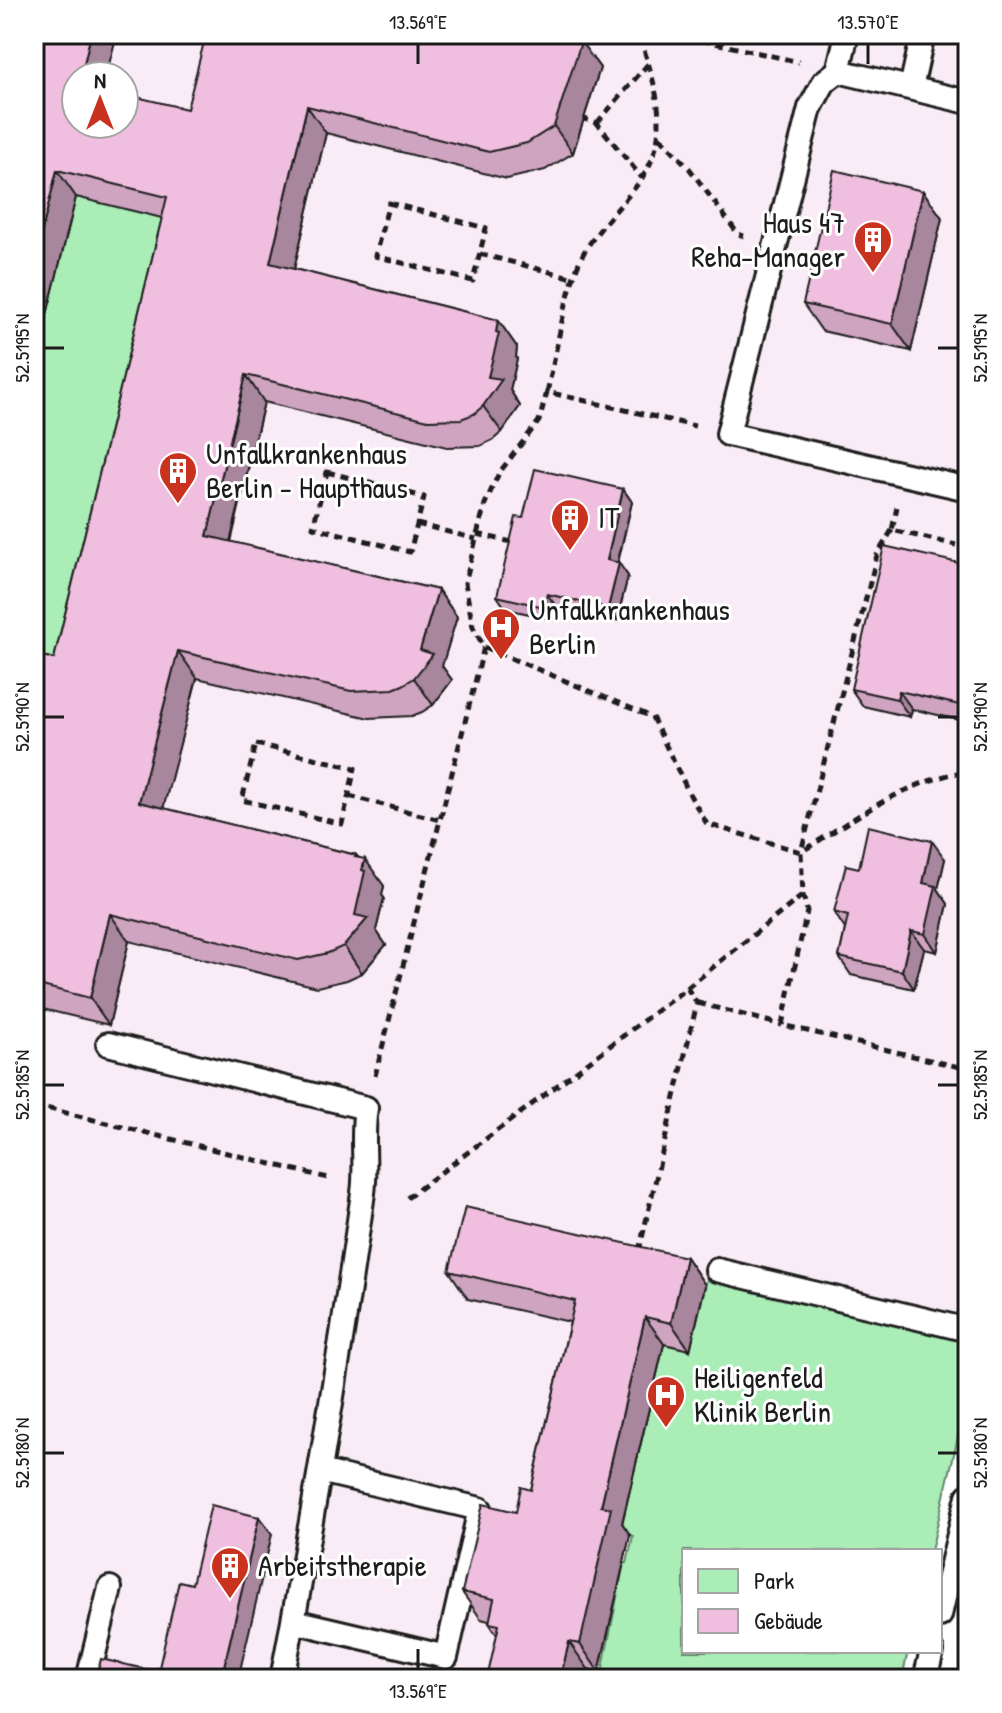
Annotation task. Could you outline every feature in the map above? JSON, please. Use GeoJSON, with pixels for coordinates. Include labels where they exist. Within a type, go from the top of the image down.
{"type":"FeatureCollection","features":[{"type":"Feature","properties":{"kind":"lane"},"geometry":{"type":"LineString","coordinates":[[847,34],[838,71],[824,82],[810,108],[728,434],[968,489]]}},
{"type":"Feature","properties":{"kind":"lane"},"geometry":{"type":"LineString","coordinates":[[911,88],[923,34]]}},
{"type":"Feature","properties":{"kind":"lane"},"geometry":{"type":"LineString","coordinates":[[838,71],[968,102]]}},
{"type":"Feature","properties":{"kind":"lane"},"geometry":{"type":"LineString","coordinates":[[108,1044],[366,1108],[363,1128],[364,1187],[320,1471],[282,1679]]}},
{"type":"Feature","properties":{"kind":"lane"},"geometry":{"type":"LineString","coordinates":[[717,1270],[968,1330]]}},
{"type":"Feature","properties":{"kind":"lane"},"geometry":{"type":"LineString","coordinates":[[293,1621],[446,1657],[480,1509],[320,1471]]}},
{"type":"Feature","properties":{"kind":"lane"},"geometry":{"type":"LineString","coordinates":[[942,1606],[968,1496]]}},
{"type":"Feature","properties":{"kind":"lane"},"geometry":{"type":"LineString","coordinates":[[88,1679],[110,1588]]}},
{"type":"Feature","properties":{"kind":"lane"},"geometry":{"type":"LineString","coordinates":[[925,1679],[932,1653]]}},
{"type":"Feature","properties":{"kind":"path"},"geometry":{"type":"LineString","coordinates":[[639,34],[656,90],[660,137],[642,178],[584,250],[574,278],[539,421],[499,473],[485,504],[465,583],[473,627],[484,647],[652,717],[707,824],[801,852],[887,798],[948,774],[968,771]]}},
{"type":"Feature","properties":{"kind":"path"},"geometry":{"type":"LineString","coordinates":[[675,34],[838,71]]}},
{"type":"Feature","properties":{"kind":"path"},"geometry":{"type":"LineString","coordinates":[[597,123],[648,64]]}},
{"type":"Feature","properties":{"kind":"path"},"geometry":{"type":"LineString","coordinates":[[576,117],[597,123],[642,178]]}},
{"type":"Feature","properties":{"kind":"path"},"geometry":{"type":"LineString","coordinates":[[660,137],[689,168],[738,234],[774,247]]}},
{"type":"Feature","properties":{"kind":"path"},"geometry":{"type":"LineString","coordinates":[[389,203],[486,228],[480,254],[473,281],[375,256],[389,203]]}},
{"type":"Feature","properties":{"kind":"path"},"geometry":{"type":"LineString","coordinates":[[480,254],[574,278]]}},
{"type":"Feature","properties":{"kind":"path"},"geometry":{"type":"LineString","coordinates":[[547,392],[728,434]]}},
{"type":"Feature","properties":{"kind":"path"},"geometry":{"type":"LineString","coordinates":[[327,472],[424,497],[417,524],[410,552],[313,527],[327,472]]}},
{"type":"Feature","properties":{"kind":"path"},"geometry":{"type":"LineString","coordinates":[[782,1025],[807,911],[801,852],[877,555],[892,530],[904,475]]}},
{"type":"Feature","properties":{"kind":"path"},"geometry":{"type":"LineString","coordinates":[[417,524],[517,543]]}},
{"type":"Feature","properties":{"kind":"path"},"geometry":{"type":"LineString","coordinates":[[892,530],[956,545]]}},
{"type":"Feature","properties":{"kind":"path"},"geometry":{"type":"LineString","coordinates":[[366,1108],[484,647]]}},
{"type":"Feature","properties":{"kind":"path"},"geometry":{"type":"LineString","coordinates":[[256,744],[355,768],[349,796],[342,824],[242,800],[256,744]]}},
{"type":"Feature","properties":{"kind":"path"},"geometry":{"type":"LineString","coordinates":[[349,796],[440,820]]}},
{"type":"Feature","properties":{"kind":"path"},"geometry":{"type":"LineString","coordinates":[[407,1198],[687,988],[803,895]]}},
{"type":"Feature","properties":{"kind":"path"},"geometry":{"type":"LineString","coordinates":[[687,988],[697,1003],[968,1069]]}},
{"type":"Feature","properties":{"kind":"path"},"geometry":{"type":"LineString","coordinates":[[639,1251],[697,1003]]}},
{"type":"Feature","properties":{"kind":"path"},"geometry":{"type":"LineString","coordinates":[[34,1105],[364,1187]]}},
{"type":"Feature","properties":{"kind":"shaded area","name":"Unfallkrankenhaus Berlin"},"geometry":{"type":"Polygon","coordinates":[[[34,34],[968,34],[968,1307],[963,1307],[905,1549],[682,1549],[682,1653],[875,1679],[34,1679],[34,34]]]}},
{"type":"Feature","properties":{"kind":"green space"},"geometry":{"type":"Polygon","coordinates":[[[78,186],[188,213],[70,697],[34,688],[34,367],[78,186]]]}},
{"type":"Feature","properties":{"kind":"green space"},"geometry":{"type":"Polygon","coordinates":[[[707,1279],[968,1340],[968,1395],[931,1549],[682,1549],[682,1653],[908,1653],[902,1679],[585,1679],[588,1669],[602,1672],[624,1563],[627,1563],[633,1536],[620,1533],[664,1344],[690,1350],[707,1279]]]}},
{"type":"Feature","properties":{"kind":"building","name":"Unfallkrankenhaus Berlin - Haupthaus"},"geometry":{"type":"Polygon","coordinates":[[[34,34],[91,34],[85,60],[60,60],[60,140],[140,140],[140,98],[187,109],[206,34],[562,34],[581,42],[554,126],[527,143],[489,152],[307,106],[270,263],[498,320],[496,332],[499,333],[488,377],[502,379],[474,414],[461,419],[428,420],[246,375],[207,536],[438,590],[420,650],[433,654],[414,678],[403,685],[393,689],[351,691],[178,651],[139,802],[365,859],[355,915],[368,918],[344,946],[298,960],[110,914],[90,998],[34,984],[34,654],[54,659],[167,197],[57,170],[34,263],[34,34]]]}},
{"type":"Feature","properties":{"kind":"building","name":"Haus 47 Reha-Manager"},"geometry":{"type":"Polygon","coordinates":[[[834,170],[923,191],[892,324],[803,304],[834,170]]]}},
{"type":"Feature","properties":{"kind":"building","name":"IT"},"geometry":{"type":"Polygon","coordinates":[[[535,469],[623,489],[607,560],[619,563],[608,608],[547,594],[544,607],[497,596],[516,517],[523,518],[535,469]]]}},
{"type":"Feature","properties":{"kind":"building"},"geometry":{"type":"Polygon","coordinates":[[[884,546],[968,565],[968,707],[899,691],[897,699],[851,689],[884,546]]]}},
{"type":"Feature","properties":{"kind":"building"},"geometry":{"type":"Polygon","coordinates":[[[868,826],[932,841],[923,883],[936,886],[925,934],[911,931],[902,971],[839,957],[848,916],[834,912],[846,865],[859,868],[868,826]]]}},
{"type":"Feature","properties":{"kind":"building"},"geometry":{"type":"Polygon","coordinates":[[[465,1207],[686,1257],[671,1323],[645,1317],[601,1506],[611,1508],[580,1644],[569,1642],[560,1679],[487,1679],[499,1625],[489,1623],[494,1599],[462,1592],[483,1504],[516,1512],[521,1487],[531,1490],[575,1301],[449,1271],[465,1207]]]}},
{"type":"Feature","properties":{"kind":"building"},"geometry":{"type":"Polygon","coordinates":[[[211,1505],[259,1517],[221,1679],[96,1679],[101,1659],[158,1672],[179,1581],[192,1584],[211,1505]]]}},
{"type":"Feature","properties":{"kind":"place","name":"Haus 47 Reha-Manager"},"geometry":{"type":"Point","coordinates":[873,274]}},
{"type":"Feature","properties":{"kind":"place","name":"Unfallkrankenhaus Berlin - Haupthaus"},"geometry":{"type":"Point","coordinates":[178,505]}},
{"type":"Feature","properties":{"kind":"place","name":"IT"},"geometry":{"type":"Point","coordinates":[570,552]}},
{"type":"Feature","properties":{"kind":"place","name":"Unfallkrankenhaus Berlin"},"geometry":{"type":"Point","coordinates":[501,661]}},
{"type":"Feature","properties":{"kind":"place","name":"Heiligenfeld Klinik Berlin"},"geometry":{"type":"Point","coordinates":[666,1429]}},
{"type":"Feature","properties":{"kind":"place","name":"Arbeitstherapie"},"geometry":{"type":"Point","coordinates":[230,1600]}}]}
